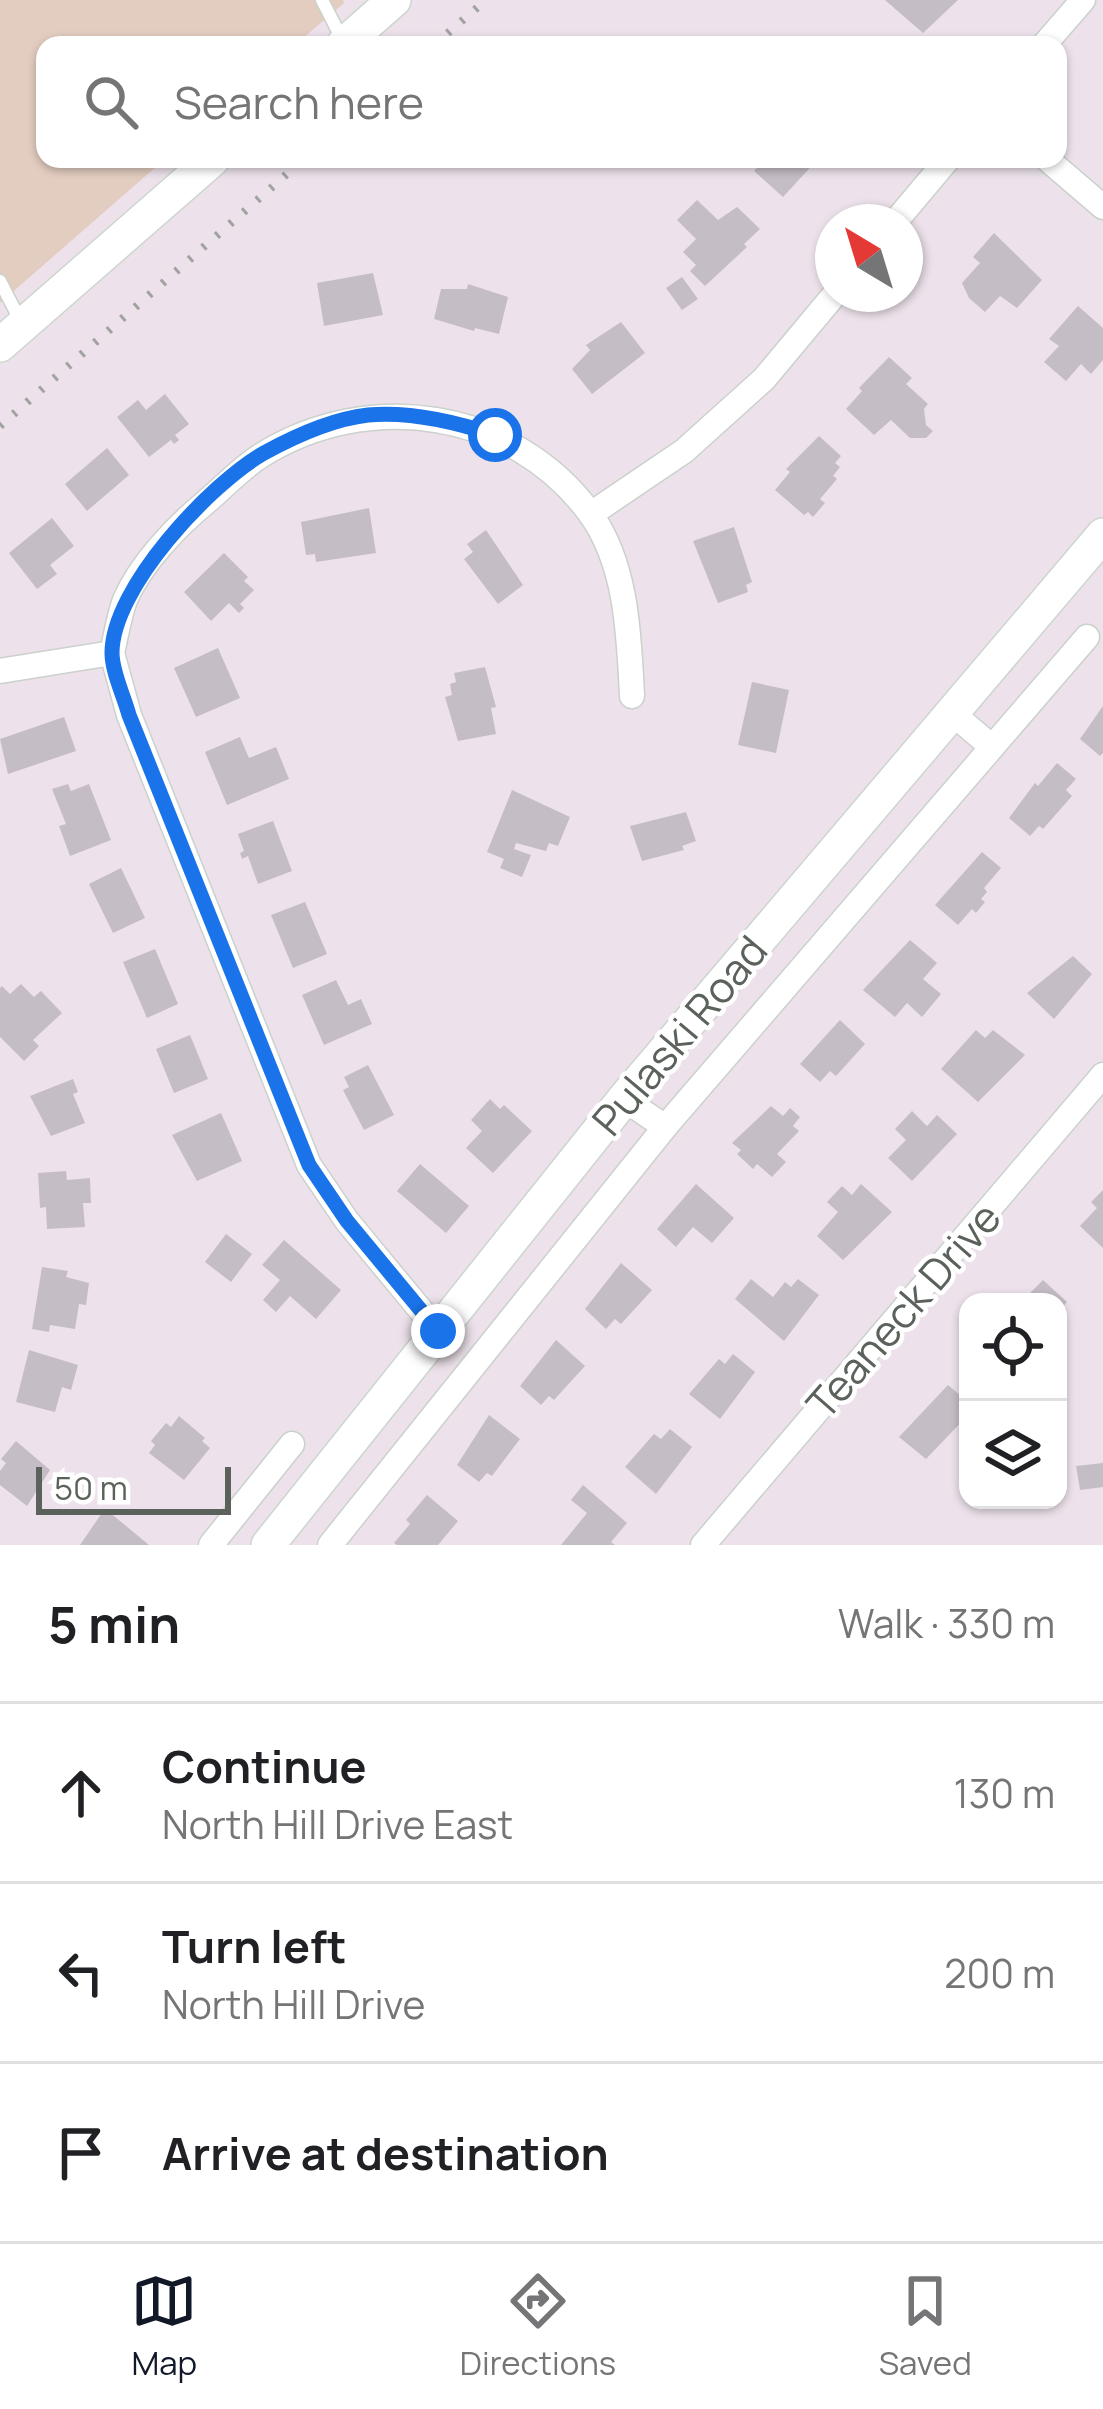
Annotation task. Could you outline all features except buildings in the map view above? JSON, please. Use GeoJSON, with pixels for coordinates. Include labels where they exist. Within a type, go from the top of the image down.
{"type":"FeatureCollection","features":[{"type":"Feature","properties":{"kind":"main road"},"geometry":{"type":"LineString","coordinates":[[353,36],[394,0]]}},
{"type":"Feature","properties":{"kind":"main road"},"geometry":{"type":"LineString","coordinates":[[11,335],[203,168]]}},
{"type":"Feature","properties":{"kind":"main road","name":"Pulaski Road"},"geometry":{"type":"LineString","coordinates":[[268,1545],[624,1099],[1103,535]]}},
{"type":"Feature","properties":{"kind":"street"},"geometry":{"type":"LineString","coordinates":[[1052,36],[1083,0]]}},
{"type":"Feature","properties":{"kind":"street"},"geometry":{"type":"LineString","coordinates":[[910,204],[940,168]]}},
{"type":"Feature","properties":{"kind":"street"},"geometry":{"type":"LineString","coordinates":[[1058,168],[1103,207]]}},
{"type":"Feature","properties":{"kind":"street"},"geometry":{"type":"LineString","coordinates":[[591,514],[684,451],[764,379],[820,312]]}},
{"type":"Feature","properties":{"kind":"street"},"geometry":{"type":"LineString","coordinates":[[438,1331],[347,1221],[309,1165],[129,715],[112,653],[126,598],[161,546],[261,455],[321,427],[368,415],[460,423],[495,435],[530,456],[591,514],[608,548],[628,618],[632,696]]}},
{"type":"Feature","properties":{"kind":"street"},"geometry":{"type":"LineString","coordinates":[[330,1545],[665,1127],[1088,637]]}},
{"type":"Feature","properties":{"kind":"street"},"geometry":{"type":"LineString","coordinates":[[0,671],[112,653]]}},
{"type":"Feature","properties":{"kind":"street"},"geometry":{"type":"LineString","coordinates":[[952,713],[992,747]]}},
{"type":"Feature","properties":{"kind":"street","name":"Teaneck Drive"},"geometry":{"type":"LineString","coordinates":[[703,1545],[1103,1075]]}},
{"type":"Feature","properties":{"kind":"street"},"geometry":{"type":"LineString","coordinates":[[624,1099],[665,1127]]}},
{"type":"Feature","properties":{"kind":"street"},"geometry":{"type":"LineString","coordinates":[[212,1545],[292,1444]]}},
{"type":"Feature","properties":{"kind":"lane"},"geometry":{"type":"LineString","coordinates":[[322,0],[340,36]]}},
{"type":"Feature","properties":{"kind":"lane"},"geometry":{"type":"LineString","coordinates":[[0,281],[11,335]]}},
{"type":"Feature","properties":{"kind":"shaded area"},"geometry":{"type":"Polygon","coordinates":[[[0,0],[343,0],[306,36],[36,36],[36,168],[155,168],[0,303],[0,0]]]}},
{"type":"Feature","properties":{"kind":"railway"},"geometry":{"type":"LineString","coordinates":[[444,36],[486,0]]}},
{"type":"Feature","properties":{"kind":"railway"},"geometry":{"type":"LineString","coordinates":[[0,426],[294,168]]}},
{"type":"Feature","properties":{"kind":"route"},"geometry":{"type":"LineString","coordinates":[[438,1331],[347,1221],[309,1165],[129,715],[112,653],[126,598],[161,546],[261,455],[321,427],[368,415],[460,423],[495,435]]}}]}
